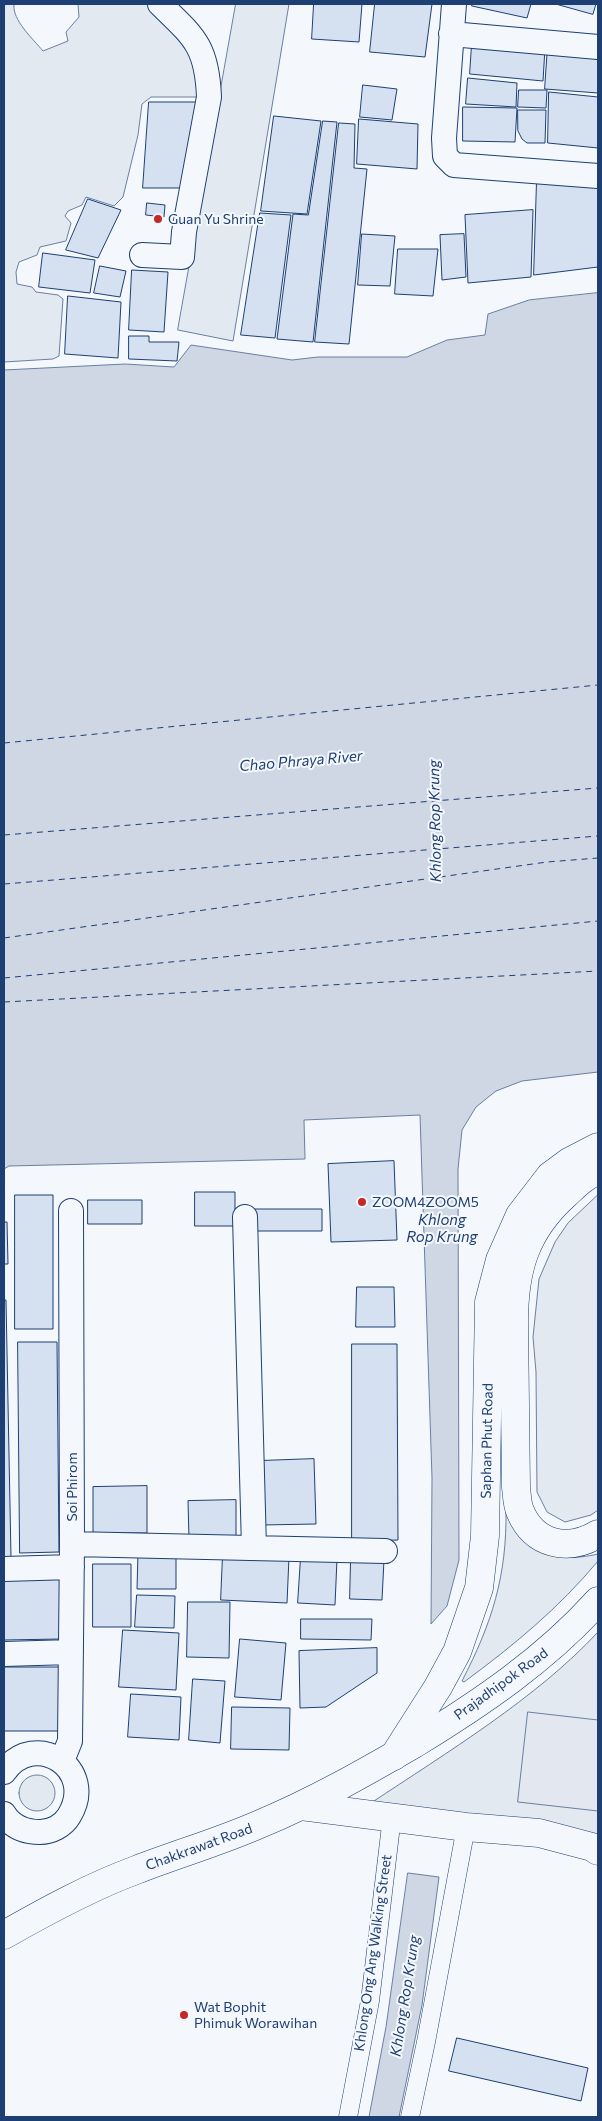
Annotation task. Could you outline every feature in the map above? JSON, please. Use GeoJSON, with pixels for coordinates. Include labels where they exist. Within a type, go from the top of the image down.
{"type":"FeatureCollection","features":[{"type":"Feature","properties":{"kind":"main road","name":"Saphan Phut Road"},"geometry":{"type":"LineString","coordinates":[[394,1756],[438,1687],[457,1652],[479,1588],[485,1536],[489,1302],[500,1260],[520,1215],[550,1176],[569,1162],[598,1147]]}},
{"type":"Feature","properties":{"kind":"main road"},"geometry":{"type":"LineString","coordinates":[[598,1170],[581,1179],[548,1211],[535,1229],[518,1272],[514,1296],[516,1487],[519,1510],[531,1528],[541,1537],[553,1543],[574,1545],[598,1534]]}},
{"type":"Feature","properties":{"kind":"main road","name":"Prajadhipok Road"},"geometry":{"type":"LineString","coordinates":[[394,1756],[504,1685],[552,1648],[598,1601]]}},
{"type":"Feature","properties":{"kind":"main road","name":"Chakkrawat Road"},"geometry":{"type":"LineString","coordinates":[[4,1935],[40,1914],[134,1870],[258,1825],[301,1806],[394,1756]]}},
{"type":"Feature","properties":{"kind":"main road"},"geometry":{"type":"LineString","coordinates":[[301,1806],[460,1826],[539,1833],[592,1847],[598,1851]]}},
{"type":"Feature","properties":{"kind":"street"},"geometry":{"type":"LineString","coordinates":[[142,255],[182,257],[184,232],[209,97],[208,79],[204,62],[195,39],[160,4]]}},
{"type":"Feature","properties":{"kind":"street"},"geometry":{"type":"LineString","coordinates":[[454,4],[444,138],[445,156],[454,165],[598,176]]}},
{"type":"Feature","properties":{"kind":"street"},"geometry":{"type":"LineString","coordinates":[[451,34],[598,47]]}},
{"type":"Feature","properties":{"kind":"street","name":"Soi Phirom"},"geometry":{"type":"LineString","coordinates":[[62,1761],[70,1740],[72,1555],[71,1211]]}},
{"type":"Feature","properties":{"kind":"street"},"geometry":{"type":"LineString","coordinates":[[245,1217],[254,1548]]}},
{"type":"Feature","properties":{"kind":"street"},"geometry":{"type":"LineString","coordinates":[[4,1569],[72,1555],[254,1548],[385,1551]]}},
{"type":"Feature","properties":{"kind":"street"},"geometry":{"type":"LineString","coordinates":[[4,1654],[71,1652]]}},
{"type":"Feature","properties":{"kind":"street"},"geometry":{"type":"LineString","coordinates":[[4,1771],[13,1761],[25,1755],[44,1754],[62,1761],[71,1770],[76,1782],[77,1796],[74,1808],[67,1820],[56,1828],[44,1832],[30,1832],[18,1828],[4,1814]]}},
{"type":"Feature","properties":{"kind":"street","name":"Khlong Ong Ang Walking Street"},"geometry":{"type":"LineString","coordinates":[[348,2117],[370,2001],[399,1818]]}},
{"type":"Feature","properties":{"kind":"street"},"geometry":{"type":"LineString","coordinates":[[410,2117],[426,2042],[460,1826]]}},
{"type":"Feature","properties":{"kind":"shaded area"},"geometry":{"type":"Polygon","coordinates":[[[4,4],[14,4],[14,10],[20,23],[43,51],[68,41],[66,32],[79,17],[78,4],[148,4],[180,32],[194,50],[199,97],[151,97],[142,104],[138,135],[123,197],[114,206],[86,197],[82,205],[68,211],[65,216],[71,223],[66,241],[40,247],[37,255],[19,262],[16,272],[17,284],[32,287],[36,292],[58,295],[63,299],[59,356],[53,359],[4,362],[4,4]]]}},
{"type":"Feature","properties":{"kind":"shaded area"},"geometry":{"type":"Polygon","coordinates":[[[236,4],[289,4],[233,341],[178,330],[236,4]]]}},
{"type":"Feature","properties":{"kind":"shaded area"},"geometry":{"type":"Polygon","coordinates":[[[598,1195],[598,1510],[591,1515],[565,1522],[547,1512],[537,1492],[536,1372],[533,1337],[539,1279],[555,1242],[568,1223],[598,1195]]]}},
{"type":"Feature","properties":{"kind":"shaded area"},"geometry":{"type":"Polygon","coordinates":[[[506,1510],[524,1538],[538,1550],[563,1557],[581,1557],[598,1554],[598,1561],[535,1626],[464,1682],[462,1681],[482,1639],[496,1598],[504,1556],[506,1510]]]}},
{"type":"Feature","properties":{"kind":"shaded area"},"geometry":{"type":"Polygon","coordinates":[[[598,1632],[598,1841],[371,1803],[490,1724],[547,1680],[598,1632]]]}},
{"type":"Feature","properties":{"kind":"shaded area"},"geometry":{"type":"Polygon","coordinates":[[[528,1712],[598,1720],[598,1811],[518,1802],[528,1712]]]}},
{"type":"Feature","properties":{"kind":"shaded area"},"geometry":{"type":"Polygon","coordinates":[[[37,1775],[50,1780],[55,1793],[50,1806],[37,1811],[24,1806],[19,1793],[24,1780],[37,1775]]]}},
{"type":"Feature","properties":{"kind":"water","name":"Chao Phraya River"},"geometry":{"type":"Polygon","coordinates":[[[598,293],[598,1072],[522,1081],[496,1091],[476,1107],[462,1130],[458,1169],[459,1560],[447,1606],[431,1624],[432,1478],[420,1115],[304,1120],[305,1159],[9,1166],[4,1169],[4,370],[125,364],[174,367],[191,345],[292,360],[318,357],[407,357],[447,340],[485,335],[488,314],[529,300],[598,293]]]}},
{"type":"Feature","properties":{"kind":"water","name":"Khlong Rop Krung"},"geometry":{"type":"Polygon","coordinates":[[[408,1873],[439,1877],[422,2005],[399,2117],[369,2117],[386,2027],[408,1873]]]}},
{"type":"Feature","properties":{"kind":"building"},"geometry":{"type":"Polygon","coordinates":[[[314,4],[362,4],[359,42],[312,39],[314,4]]]}},
{"type":"Feature","properties":{"kind":"building"},"geometry":{"type":"Polygon","coordinates":[[[375,4],[432,4],[425,57],[370,52],[375,4]]]}},
{"type":"Feature","properties":{"kind":"building"},"geometry":{"type":"Polygon","coordinates":[[[472,4],[531,4],[527,18],[472,6],[472,4]]]}},
{"type":"Feature","properties":{"kind":"building"},"geometry":{"type":"Polygon","coordinates":[[[556,4],[596,4],[593,14],[556,4]]]}},
{"type":"Feature","properties":{"kind":"building"},"geometry":{"type":"Polygon","coordinates":[[[472,44],[545,48],[543,81],[470,74],[472,44]]]}},
{"type":"Feature","properties":{"kind":"building"},"geometry":{"type":"Polygon","coordinates":[[[548,45],[598,50],[598,93],[545,89],[548,45]]]}},
{"type":"Feature","properties":{"kind":"building"},"geometry":{"type":"Polygon","coordinates":[[[468,78],[517,83],[516,107],[466,104],[468,78]]]}},
{"type":"Feature","properties":{"kind":"building"},"geometry":{"type":"Polygon","coordinates":[[[363,85],[397,89],[392,120],[360,117],[363,85]]]}},
{"type":"Feature","properties":{"kind":"building"},"geometry":{"type":"Polygon","coordinates":[[[519,90],[547,90],[546,108],[518,107],[519,90]]]}},
{"type":"Feature","properties":{"kind":"building"},"geometry":{"type":"Polygon","coordinates":[[[549,92],[598,97],[598,148],[548,143],[549,92]]]}},
{"type":"Feature","properties":{"kind":"building"},"geometry":{"type":"Polygon","coordinates":[[[149,102],[197,102],[184,188],[143,188],[149,102]]]}},
{"type":"Feature","properties":{"kind":"building"},"geometry":{"type":"Polygon","coordinates":[[[463,107],[517,108],[515,142],[463,141],[463,107]]]}},
{"type":"Feature","properties":{"kind":"building"},"geometry":{"type":"Polygon","coordinates":[[[518,110],[546,110],[545,143],[527,143],[522,139],[518,131],[518,110]]]}},
{"type":"Feature","properties":{"kind":"building"},"geometry":{"type":"Polygon","coordinates":[[[274,116],[321,121],[307,214],[261,211],[274,116]]]}},
{"type":"Feature","properties":{"kind":"building"},"geometry":{"type":"Polygon","coordinates":[[[359,119],[418,124],[417,169],[357,164],[359,119]]]}},
{"type":"Feature","properties":{"kind":"building"},"geometry":{"type":"Polygon","coordinates":[[[323,121],[337,122],[313,342],[277,339],[293,214],[308,215],[323,121]]]}},
{"type":"Feature","properties":{"kind":"building"},"geometry":{"type":"Polygon","coordinates":[[[339,123],[355,124],[354,168],[367,169],[349,344],[315,342],[339,123]]]}},
{"type":"Feature","properties":{"kind":"building"},"geometry":{"type":"Polygon","coordinates":[[[537,179],[598,183],[598,267],[534,275],[537,179]]]}},
{"type":"Feature","properties":{"kind":"building"},"geometry":{"type":"Polygon","coordinates":[[[88,199],[121,210],[98,258],[66,250],[88,199]]]}},
{"type":"Feature","properties":{"kind":"building"},"geometry":{"type":"Polygon","coordinates":[[[147,203],[165,205],[164,217],[146,215],[147,203]]]}},
{"type":"Feature","properties":{"kind":"building"},"geometry":{"type":"Polygon","coordinates":[[[533,210],[531,277],[468,283],[465,215],[533,210]]]}},
{"type":"Feature","properties":{"kind":"building"},"geometry":{"type":"Polygon","coordinates":[[[260,213],[291,215],[275,338],[241,335],[260,213]]]}},
{"type":"Feature","properties":{"kind":"building"},"geometry":{"type":"Polygon","coordinates":[[[362,234],[395,236],[390,286],[358,285],[362,234]]]}},
{"type":"Feature","properties":{"kind":"building"},"geometry":{"type":"Polygon","coordinates":[[[464,234],[466,277],[442,280],[440,235],[464,234]]]}},
{"type":"Feature","properties":{"kind":"building"},"geometry":{"type":"Polygon","coordinates":[[[398,249],[438,249],[433,296],[395,294],[398,249]]]}},
{"type":"Feature","properties":{"kind":"building"},"geometry":{"type":"Polygon","coordinates":[[[43,253],[95,260],[90,293],[39,287],[43,253]]]}},
{"type":"Feature","properties":{"kind":"building"},"geometry":{"type":"Polygon","coordinates":[[[100,266],[126,271],[120,297],[94,293],[100,266]]]}},
{"type":"Feature","properties":{"kind":"building"},"geometry":{"type":"Polygon","coordinates":[[[132,270],[168,272],[164,332],[129,330],[132,270]]]}},
{"type":"Feature","properties":{"kind":"building"},"geometry":{"type":"Polygon","coordinates":[[[68,296],[121,302],[118,358],[65,354],[68,296]]]}},
{"type":"Feature","properties":{"kind":"building"},"geometry":{"type":"Polygon","coordinates":[[[129,336],[149,336],[149,342],[179,342],[177,361],[129,359],[129,336]]]}},
{"type":"Feature","properties":{"kind":"building","name":"ZOOM4ZOOM5"},"geometry":{"type":"Polygon","coordinates":[[[394,1161],[397,1240],[331,1242],[328,1164],[394,1161]]]}},
{"type":"Feature","properties":{"kind":"building"},"geometry":{"type":"Polygon","coordinates":[[[195,1192],[235,1192],[235,1226],[195,1226],[195,1192]]]}},
{"type":"Feature","properties":{"kind":"building"},"geometry":{"type":"Polygon","coordinates":[[[15,1195],[53,1195],[53,1329],[15,1329],[15,1195]]]}},
{"type":"Feature","properties":{"kind":"building"},"geometry":{"type":"Polygon","coordinates":[[[88,1200],[142,1200],[142,1224],[88,1224],[88,1200]]]}},
{"type":"Feature","properties":{"kind":"building"},"geometry":{"type":"Polygon","coordinates":[[[255,1209],[322,1209],[322,1231],[255,1231],[255,1209]]]}},
{"type":"Feature","properties":{"kind":"building"},"geometry":{"type":"Polygon","coordinates":[[[4,1222],[7,1222],[8,1264],[4,1264],[4,1222]]]}},
{"type":"Feature","properties":{"kind":"building"},"geometry":{"type":"Polygon","coordinates":[[[357,1287],[394,1287],[395,1327],[356,1327],[357,1287]]]}},
{"type":"Feature","properties":{"kind":"building"},"geometry":{"type":"Polygon","coordinates":[[[4,1300],[6,1300],[11,1558],[4,1558],[4,1300]]]}},
{"type":"Feature","properties":{"kind":"building"},"geometry":{"type":"Polygon","coordinates":[[[18,1342],[57,1342],[59,1552],[20,1553],[18,1342]]]}},
{"type":"Feature","properties":{"kind":"building"},"geometry":{"type":"Polygon","coordinates":[[[352,1344],[397,1344],[398,1540],[352,1541],[352,1344]]]}},
{"type":"Feature","properties":{"kind":"building"},"geometry":{"type":"Polygon","coordinates":[[[314,1459],[316,1524],[261,1525],[259,1461],[314,1459]]]}},
{"type":"Feature","properties":{"kind":"building"},"geometry":{"type":"Polygon","coordinates":[[[147,1486],[147,1533],[93,1533],[93,1487],[147,1486]]]}},
{"type":"Feature","properties":{"kind":"building"},"geometry":{"type":"Polygon","coordinates":[[[236,1500],[236,1538],[189,1539],[188,1501],[236,1500]]]}},
{"type":"Feature","properties":{"kind":"building"},"geometry":{"type":"Polygon","coordinates":[[[176,1553],[176,1589],[137,1589],[138,1554],[176,1553]]]}},
{"type":"Feature","properties":{"kind":"building"},"geometry":{"type":"Polygon","coordinates":[[[223,1554],[289,1557],[287,1603],[221,1600],[223,1554]]]}},
{"type":"Feature","properties":{"kind":"building"},"geometry":{"type":"Polygon","coordinates":[[[301,1557],[337,1559],[335,1605],[298,1603],[301,1557]]]}},
{"type":"Feature","properties":{"kind":"building"},"geometry":{"type":"Polygon","coordinates":[[[351,1559],[384,1560],[382,1600],[350,1599],[351,1559]]]}},
{"type":"Feature","properties":{"kind":"building"},"geometry":{"type":"Polygon","coordinates":[[[93,1564],[131,1564],[131,1627],[93,1627],[93,1564]]]}},
{"type":"Feature","properties":{"kind":"building"},"geometry":{"type":"Polygon","coordinates":[[[60,1578],[61,1639],[4,1640],[4,1579],[60,1578]]]}},
{"type":"Feature","properties":{"kind":"building"},"geometry":{"type":"Polygon","coordinates":[[[137,1595],[175,1596],[174,1628],[135,1627],[137,1595]]]}},
{"type":"Feature","properties":{"kind":"building"},"geometry":{"type":"Polygon","coordinates":[[[188,1602],[230,1602],[229,1658],[187,1657],[188,1602]]]}},
{"type":"Feature","properties":{"kind":"building"},"geometry":{"type":"Polygon","coordinates":[[[301,1619],[372,1619],[371,1640],[301,1639],[301,1619]]]}},
{"type":"Feature","properties":{"kind":"building"},"geometry":{"type":"Polygon","coordinates":[[[123,1630],[179,1633],[176,1690],[119,1687],[123,1630]]]}},
{"type":"Feature","properties":{"kind":"building"},"geometry":{"type":"Polygon","coordinates":[[[240,1639],[286,1643],[281,1700],[235,1697],[240,1639]]]}},
{"type":"Feature","properties":{"kind":"building"},"geometry":{"type":"Polygon","coordinates":[[[377,1648],[377,1673],[326,1707],[300,1708],[299,1651],[377,1648]]]}},
{"type":"Feature","properties":{"kind":"building"},"geometry":{"type":"Polygon","coordinates":[[[4,1667],[63,1667],[62,1731],[4,1731],[4,1667]]]}},
{"type":"Feature","properties":{"kind":"building"},"geometry":{"type":"Polygon","coordinates":[[[193,1679],[225,1681],[220,1743],[189,1740],[193,1679]]]}},
{"type":"Feature","properties":{"kind":"building"},"geometry":{"type":"Polygon","coordinates":[[[131,1694],[181,1697],[179,1740],[128,1737],[131,1694]]]}},
{"type":"Feature","properties":{"kind":"building"},"geometry":{"type":"Polygon","coordinates":[[[232,1707],[290,1708],[289,1750],[231,1749],[232,1707]]]}},
{"type":"Feature","properties":{"kind":"building"},"geometry":{"type":"Polygon","coordinates":[[[457,2038],[588,2068],[581,2101],[449,2071],[457,2038]]]}},
{"type":"Feature","properties":{"kind":"ferry route"},"geometry":{"type":"LineString","coordinates":[[4,743],[598,685]]}},
{"type":"Feature","properties":{"kind":"ferry route"},"geometry":{"type":"LineString","coordinates":[[4,835],[598,788]]}},
{"type":"Feature","properties":{"kind":"ferry route"},"geometry":{"type":"LineString","coordinates":[[4,884],[598,836]]}},
{"type":"Feature","properties":{"kind":"ferry route"},"geometry":{"type":"LineString","coordinates":[[4,938],[547,862],[598,858]]}},
{"type":"Feature","properties":{"kind":"ferry route"},"geometry":{"type":"LineString","coordinates":[[4,978],[598,921]]}},
{"type":"Feature","properties":{"kind":"ferry route"},"geometry":{"type":"LineString","coordinates":[[4,1002],[598,971]]}},
{"type":"Feature","properties":{"kind":"place","name":"Guan Yu Shrine"},"geometry":{"type":"Point","coordinates":[158,219]}},
{"type":"Feature","properties":{"kind":"place","name":"ZOOM4ZOOM5"},"geometry":{"type":"Point","coordinates":[362,1202]}},
{"type":"Feature","properties":{"kind":"place","name":"Wat Bophit Phimuk Worawihan"},"geometry":{"type":"Point","coordinates":[184,2015]}}]}
